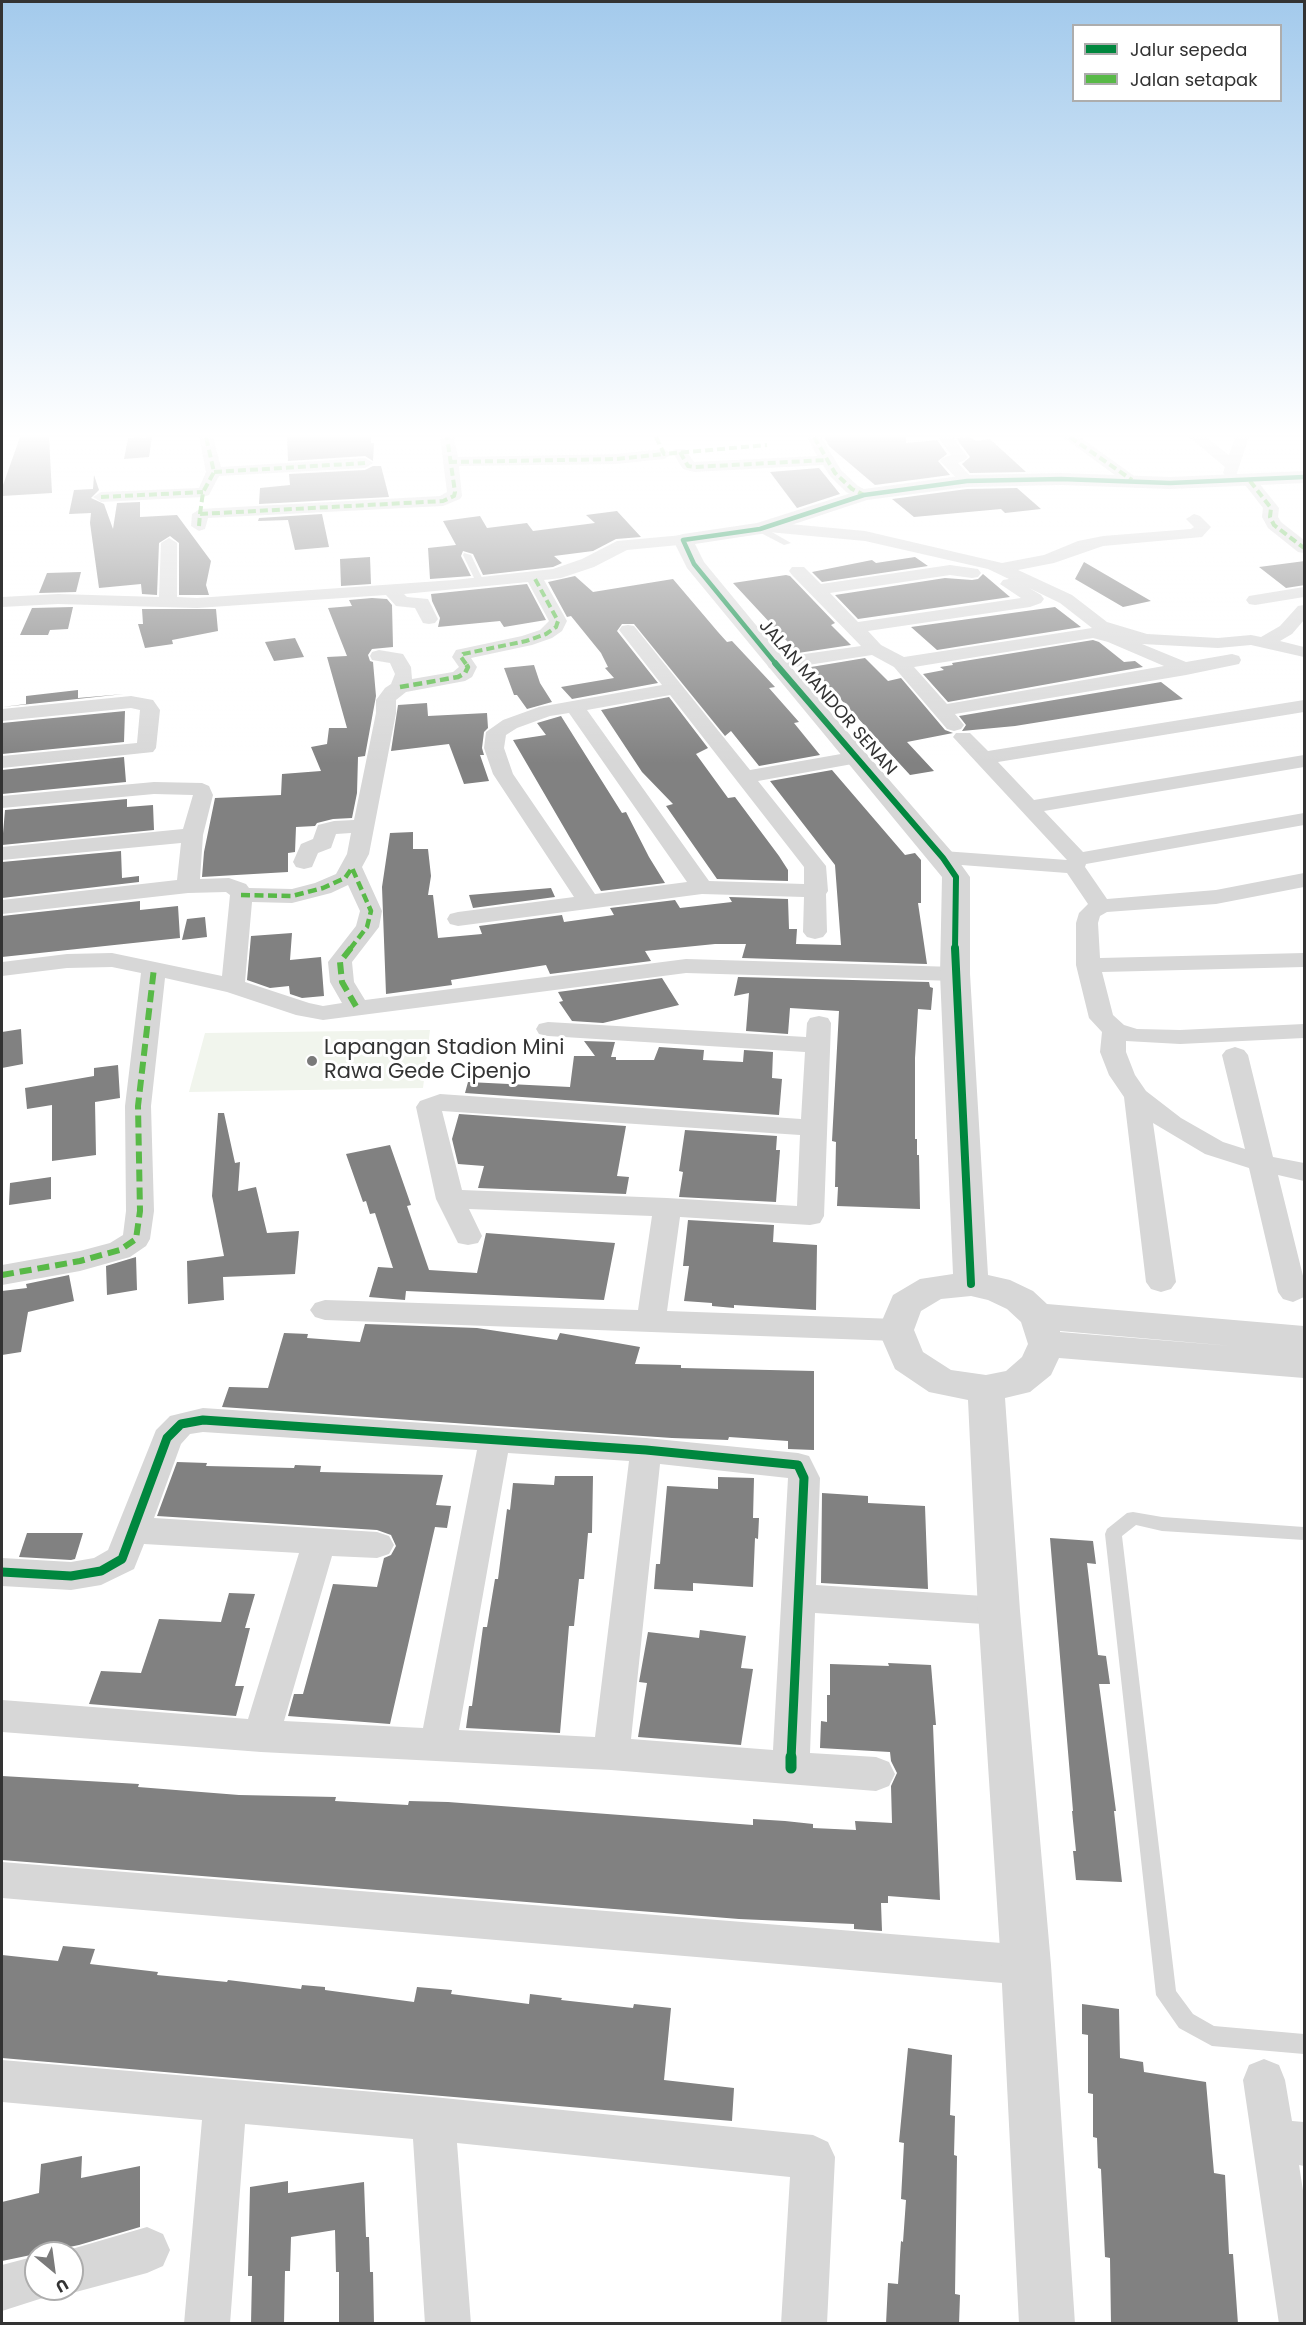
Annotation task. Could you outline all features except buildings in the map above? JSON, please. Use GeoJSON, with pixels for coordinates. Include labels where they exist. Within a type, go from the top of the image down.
{"type":"FeatureCollection","features":[{"type":"Feature","properties":{"kind":"street"},"geometry":{"type":"LineString","coordinates":[[168,603],[169,546]]}},
{"type":"Feature","properties":{"kind":"street"},"geometry":{"type":"LineString","coordinates":[[2,602],[58,598],[209,603],[480,582],[534,577],[571,570],[628,546]]}},
{"type":"Feature","properties":{"kind":"street","name":"JALAN MANDOR SENAN"},"geometry":{"type":"LineString","coordinates":[[686,546],[694,564],[776,664],[943,858],[956,877],[955,974],[970,1284]]}},
{"type":"Feature","properties":{"kind":"street"},"geometry":{"type":"LineString","coordinates":[[906,546],[1002,568],[1066,599],[1101,626],[1114,631],[1146,639],[1218,644],[1251,640],[1305,652]]}},
{"type":"Feature","properties":{"kind":"street"},"geometry":{"type":"LineString","coordinates":[[1002,568],[1048,560],[1083,546]]}},
{"type":"Feature","properties":{"kind":"street"},"geometry":{"type":"LineString","coordinates":[[816,590],[950,570],[987,576],[1035,599],[1030,602],[854,628]]}},
{"type":"Feature","properties":{"kind":"street"},"geometry":{"type":"LineString","coordinates":[[798,571],[875,649],[901,663],[961,734],[1030,807],[1076,863],[1101,906]]}},
{"type":"Feature","properties":{"kind":"street"},"geometry":{"type":"LineString","coordinates":[[241,896],[292,896],[323,888],[345,878],[357,854],[384,723],[386,700],[400,687],[458,677],[465,673],[468,668],[461,657],[463,654],[526,641],[546,634],[556,627],[558,621],[534,577]]}},
{"type":"Feature","properties":{"kind":"street"},"geometry":{"type":"LineString","coordinates":[[389,588],[402,602],[422,603],[429,619]]}},
{"type":"Feature","properties":{"kind":"street"},"geometry":{"type":"LineString","coordinates":[[1264,642],[1286,630],[1304,598]]}},
{"type":"Feature","properties":{"kind":"street"},"geometry":{"type":"LineString","coordinates":[[1255,600],[1304,598]]}},
{"type":"Feature","properties":{"kind":"street"},"geometry":{"type":"LineString","coordinates":[[628,630],[815,866],[817,891],[815,932]]}},
{"type":"Feature","properties":{"kind":"street"},"geometry":{"type":"LineString","coordinates":[[901,663],[1093,633],[1114,638],[1186,669]]}},
{"type":"Feature","properties":{"kind":"street"},"geometry":{"type":"LineString","coordinates":[[776,664],[875,649]]}},
{"type":"Feature","properties":{"kind":"street"},"geometry":{"type":"LineString","coordinates":[[379,656],[396,658],[402,666],[404,674],[400,687]]}},
{"type":"Feature","properties":{"kind":"street"},"geometry":{"type":"LineString","coordinates":[[942,711],[1232,660]]}},
{"type":"Feature","properties":{"kind":"street"},"geometry":{"type":"LineString","coordinates":[[589,902],[503,774],[494,748],[496,732],[510,724],[546,711],[674,689]]}},
{"type":"Feature","properties":{"kind":"street"},"geometry":{"type":"LineString","coordinates":[[2,715],[131,702],[146,704],[150,710],[146,748],[2,762]]}},
{"type":"Feature","properties":{"kind":"street"},"geometry":{"type":"LineString","coordinates":[[575,706],[702,887]]}},
{"type":"Feature","properties":{"kind":"street"},"geometry":{"type":"LineString","coordinates":[[984,758],[1305,706]]}},
{"type":"Feature","properties":{"kind":"street"},"geometry":{"type":"LineString","coordinates":[[746,777],[858,757]]}},
{"type":"Feature","properties":{"kind":"street"},"geometry":{"type":"LineString","coordinates":[[1030,807],[1305,761]]}},
{"type":"Feature","properties":{"kind":"street"},"geometry":{"type":"LineString","coordinates":[[2,802],[154,788],[195,787],[202,790],[203,795],[192,835],[188,886]]}},
{"type":"Feature","properties":{"kind":"street"},"geometry":{"type":"LineString","coordinates":[[943,858],[1076,863],[1305,819]]}},
{"type":"Feature","properties":{"kind":"street"},"geometry":{"type":"LineString","coordinates":[[303,862],[309,849],[323,843],[326,830],[334,827],[363,826]]}},
{"type":"Feature","properties":{"kind":"street"},"geometry":{"type":"LineString","coordinates":[[2,853],[192,835]]}},
{"type":"Feature","properties":{"kind":"street"},"geometry":{"type":"LineString","coordinates":[[352,868],[371,911],[367,927],[340,962],[342,982],[357,1008]]}},
{"type":"Feature","properties":{"kind":"street"},"geometry":{"type":"LineString","coordinates":[[1216,897],[1305,880]]}},
{"type":"Feature","properties":{"kind":"street"},"geometry":{"type":"LineString","coordinates":[[2,907],[188,886],[230,885],[238,889],[241,896],[233,986]]}},
{"type":"Feature","properties":{"kind":"street"},"geometry":{"type":"LineString","coordinates":[[458,919],[702,887],[817,891]]}},
{"type":"Feature","properties":{"kind":"street"},"geometry":{"type":"LineString","coordinates":[[1305,899],[1216,897],[1101,906],[1090,912],[1087,923],[1088,965],[1101,1018],[1115,1030],[1135,1036],[1180,1037],[1305,1030]]}},
{"type":"Feature","properties":{"kind":"street"},"geometry":{"type":"LineString","coordinates":[[2,969],[67,961],[112,960],[233,986],[305,1010],[323,1012],[686,966],[955,974]]}},
{"type":"Feature","properties":{"kind":"street"},"geometry":{"type":"LineString","coordinates":[[1088,965],[1305,960]]}},
{"type":"Feature","properties":{"kind":"street"},"geometry":{"type":"LineString","coordinates":[[2,1275],[80,1261],[120,1250],[136,1239],[140,1212],[138,1106],[154,968]]}},
{"type":"Feature","properties":{"kind":"street"},"geometry":{"type":"LineString","coordinates":[[450,1199],[667,1207],[810,1216],[818,1034],[548,1029]]}},
{"type":"Feature","properties":{"kind":"street"},"geometry":{"type":"LineString","coordinates":[[1115,1030],[1113,1052],[1122,1076],[1137,1096],[1172,1125],[1214,1148],[1261,1163],[1305,1172]]}},
{"type":"Feature","properties":{"kind":"street"},"geometry":{"type":"LineString","coordinates":[[1235,1054],[1293,1292]]}},
{"type":"Feature","properties":{"kind":"street"},"geometry":{"type":"LineString","coordinates":[[1137,1096],[1161,1282]]}},
{"type":"Feature","properties":{"kind":"street"},"geometry":{"type":"LineString","coordinates":[[468,1236],[450,1199],[429,1115],[429,1107],[440,1102],[815,1128]]}},
{"type":"Feature","properties":{"kind":"street"},"geometry":{"type":"LineString","coordinates":[[651,1321],[667,1207]]}},
{"type":"Feature","properties":{"kind":"street"},"geometry":{"type":"LineString","coordinates":[[970,1284],[997,1289],[1020,1300],[1042,1330],[1038,1365],[1017,1382],[986,1389],[942,1382],[908,1360],[896,1330],[906,1304],[933,1288],[970,1284]]}},
{"type":"Feature","properties":{"kind":"street"},"geometry":{"type":"LineString","coordinates":[[325,1310],[896,1330]]}},
{"type":"Feature","properties":{"kind":"street"},"geometry":{"type":"LineString","coordinates":[[1042,1330],[1305,1339]]}},
{"type":"Feature","properties":{"kind":"street"},"geometry":{"type":"LineString","coordinates":[[1042,1330],[1305,1365]]}},
{"type":"Feature","properties":{"kind":"street"},"geometry":{"type":"LineString","coordinates":[[986,1389],[999,1611],[1026,1965],[1047,2324]]}},
{"type":"Feature","properties":{"kind":"street"},"geometry":{"type":"LineString","coordinates":[[2,1572],[71,1576],[101,1571],[122,1559],[167,1438],[181,1424],[203,1420],[646,1450],[798,1465],[804,1478],[791,1768]]}},
{"type":"Feature","properties":{"kind":"street"},"geometry":{"type":"LineString","coordinates":[[438,1746],[495,1439]]}},
{"type":"Feature","properties":{"kind":"street"},"geometry":{"type":"LineString","coordinates":[[611,1754],[646,1450]]}},
{"type":"Feature","properties":{"kind":"street"},"geometry":{"type":"LineString","coordinates":[[132,1530],[378,1545]]}},
{"type":"Feature","properties":{"kind":"street"},"geometry":{"type":"LineString","coordinates":[[261,1736],[319,1542]]}},
{"type":"Feature","properties":{"kind":"street"},"geometry":{"type":"LineString","coordinates":[[798,1598],[999,1611]]}},
{"type":"Feature","properties":{"kind":"street"},"geometry":{"type":"LineString","coordinates":[[2,1716],[261,1736],[611,1754],[876,1774]]}},
{"type":"Feature","properties":{"kind":"street"},"geometry":{"type":"LineString","coordinates":[[2,1880],[1026,1965]]}},
{"type":"Feature","properties":{"kind":"street"},"geometry":{"type":"LineString","coordinates":[[1264,2080],[1290,2142],[1302,2324]]}},
{"type":"Feature","properties":{"kind":"street"},"geometry":{"type":"LineString","coordinates":[[2,2081],[433,2119],[813,2157],[804,2324]]}},
{"type":"Feature","properties":{"kind":"street"},"geometry":{"type":"LineString","coordinates":[[207,2324],[225,2101]]}},
{"type":"Feature","properties":{"kind":"street"},"geometry":{"type":"LineString","coordinates":[[433,2119],[448,2324]]}},
{"type":"Feature","properties":{"kind":"street"},"geometry":{"type":"LineString","coordinates":[[84,2267],[147,2250]]}},
{"type":"Feature","properties":{"kind":"street"},"geometry":{"type":"LineString","coordinates":[[2,2288],[24,2282]]}},
{"type":"Feature","properties":{"kind":"lane"},"geometry":{"type":"LineString","coordinates":[[467,555],[480,582]]}},
{"type":"Feature","properties":{"kind":"lane"},"geometry":{"type":"LineString","coordinates":[[1305,1533],[1162,1524],[1132,1518],[1113,1534],[1166,1995],[1186,2021],[1212,2036],[1305,2044]]}},
{"type":"Feature","properties":{"kind":"shaded area","name":"Lapangan Stadion Mini Rawa Gede Cipenjo"},"geometry":{"type":"Polygon","coordinates":[[[430,1030],[423,1088],[189,1092],[205,1033],[430,1030]]]}},
{"type":"Feature","properties":{"kind":"marked path"},"geometry":{"type":"LineString","coordinates":[[1301,546],[1304,548]]}},
{"type":"Feature","properties":{"kind":"marked path"},"geometry":{"type":"LineString","coordinates":[[400,687],[458,677],[465,673],[468,667],[461,657],[463,654],[526,641],[546,634],[556,627],[558,621],[534,577]]}},
{"type":"Feature","properties":{"kind":"marked path"},"geometry":{"type":"LineString","coordinates":[[352,868],[371,911],[367,927],[340,962],[342,982],[357,1008]]}},
{"type":"Feature","properties":{"kind":"marked path"},"geometry":{"type":"LineString","coordinates":[[241,895],[292,896],[323,888],[345,878],[352,868]]}},
{"type":"Feature","properties":{"kind":"marked path"},"geometry":{"type":"LineString","coordinates":[[2,1275],[80,1261],[120,1250],[136,1239],[140,1211],[138,1106],[154,968]]}},
{"type":"Feature","properties":{"kind":"cycle path"},"geometry":{"type":"LineString","coordinates":[[686,546],[694,564],[776,664],[943,858],[956,877],[955,974],[971,1284]]}},
{"type":"Feature","properties":{"kind":"cycle path"},"geometry":{"type":"LineString","coordinates":[[2,1572],[71,1576],[101,1571],[122,1559],[167,1438],[181,1424],[203,1420],[646,1450],[798,1465],[804,1478],[791,1768]]}},
{"type":"Feature","properties":{"kind":"place","name":"Lapangan Stadion Mini Rawa Gede Cipenjo"},"geometry":{"type":"Point","coordinates":[312,1061]}}]}
